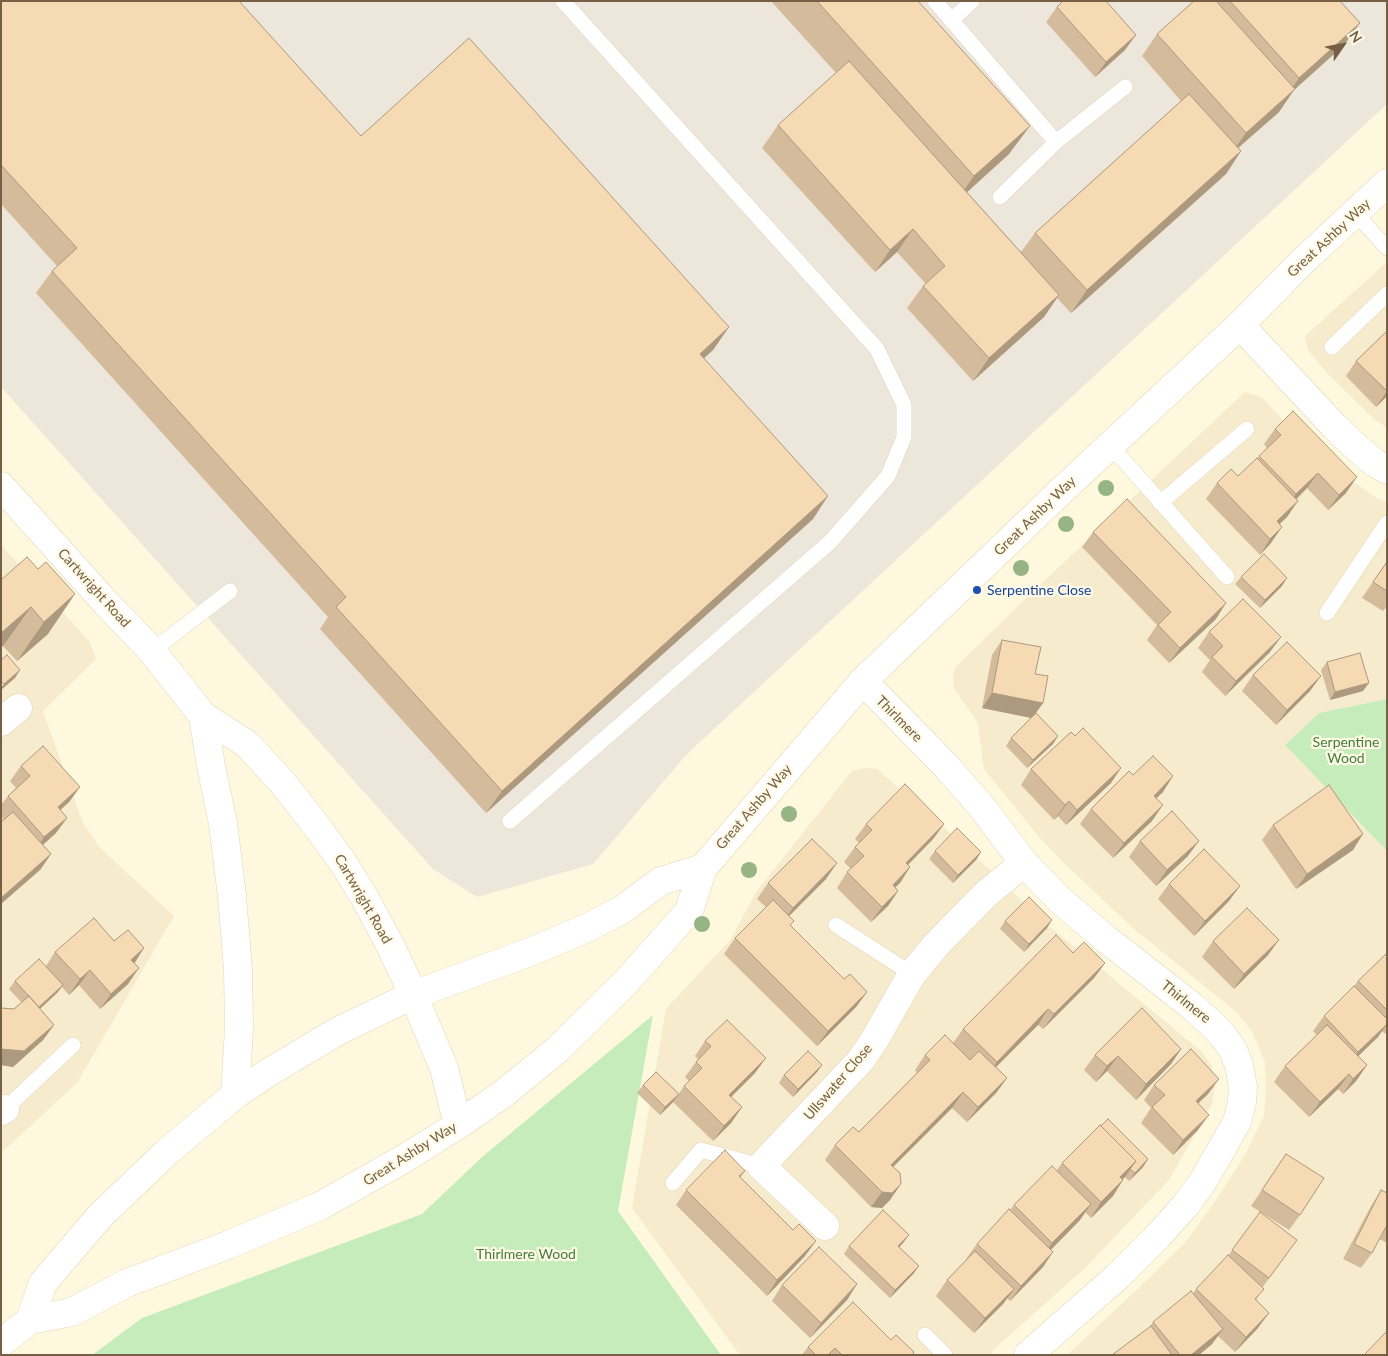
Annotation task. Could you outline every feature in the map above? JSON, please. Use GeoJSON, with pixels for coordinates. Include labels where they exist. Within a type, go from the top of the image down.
{"type":"FeatureCollection","features":[{"type":"Feature","properties":{"kind":"street","name":"Great Ashby Way"},"geometry":{"type":"LineString","coordinates":[[1,1344],[30,1320],[72,1312],[127,1283],[228,1245],[320,1206],[407,1158],[458,1125],[503,1094],[558,1049],[626,982],[689,911],[703,868],[862,681],[1110,445],[1240,325],[1304,260],[1387,184]]}},
{"type":"Feature","properties":{"kind":"street"},"geometry":{"type":"LineString","coordinates":[[1240,325],[1334,426],[1375,463],[1387,470]]}},
{"type":"Feature","properties":{"kind":"street","name":"Cartwright Road"},"geometry":{"type":"LineString","coordinates":[[1,486],[152,651],[204,716],[247,744],[282,782],[342,861],[366,900],[414,995],[444,1068],[458,1125]]}},
{"type":"Feature","properties":{"kind":"street","name":"Thirlmere"},"geometry":{"type":"LineString","coordinates":[[862,681],[958,780],[982,807],[1024,863],[1060,900],[1214,1026],[1233,1050],[1239,1065],[1243,1087],[1242,1102],[1237,1122],[1202,1182],[1184,1207],[1118,1276],[1028,1355]]}},
{"type":"Feature","properties":{"kind":"street"},"geometry":{"type":"LineString","coordinates":[[204,716],[211,766],[223,823],[232,896],[238,970],[239,1028],[235,1095]]}},
{"type":"Feature","properties":{"kind":"street","name":"Ullswater Close"},"geometry":{"type":"LineString","coordinates":[[761,1166],[861,1060],[912,974],[937,944],[986,894],[1024,863]]}},
{"type":"Feature","properties":{"kind":"street"},"geometry":{"type":"LineString","coordinates":[[30,1320],[43,1283],[100,1216],[167,1152],[235,1095],[266,1074],[338,1031],[414,995],[530,952],[587,928],[623,909],[661,882],[703,868]]}},
{"type":"Feature","properties":{"kind":"street"},"geometry":{"type":"LineString","coordinates":[[761,1166],[825,1226]]}},
{"type":"Feature","properties":{"kind":"lane"},"geometry":{"type":"LineString","coordinates":[[510,821],[830,542],[888,476],[904,437],[904,405],[877,349],[563,1]]}},
{"type":"Feature","properties":{"kind":"lane"},"geometry":{"type":"LineString","coordinates":[[935,1],[1056,142]]}},
{"type":"Feature","properties":{"kind":"lane"},"geometry":{"type":"LineString","coordinates":[[952,20],[972,1]]}},
{"type":"Feature","properties":{"kind":"lane"},"geometry":{"type":"LineString","coordinates":[[1000,197],[1056,142],[1125,87]]}},
{"type":"Feature","properties":{"kind":"lane"},"geometry":{"type":"LineString","coordinates":[[1355,213],[1387,248]]}},
{"type":"Feature","properties":{"kind":"lane"},"geometry":{"type":"LineString","coordinates":[[1332,347],[1387,294]]}},
{"type":"Feature","properties":{"kind":"lane"},"geometry":{"type":"LineString","coordinates":[[1160,503],[1247,430]]}},
{"type":"Feature","properties":{"kind":"lane"},"geometry":{"type":"LineString","coordinates":[[1110,445],[1226,577]]}},
{"type":"Feature","properties":{"kind":"lane"},"geometry":{"type":"LineString","coordinates":[[1327,613],[1387,524]]}},
{"type":"Feature","properties":{"kind":"lane"},"geometry":{"type":"LineString","coordinates":[[152,651],[230,590]]}},
{"type":"Feature","properties":{"kind":"lane"},"geometry":{"type":"LineString","coordinates":[[836,925],[912,974]]}},
{"type":"Feature","properties":{"kind":"lane"},"geometry":{"type":"LineString","coordinates":[[3,1110],[73,1045]]}},
{"type":"Feature","properties":{"kind":"lane"},"geometry":{"type":"LineString","coordinates":[[672,1183],[701,1150],[761,1166]]}},
{"type":"Feature","properties":{"kind":"lane"},"geometry":{"type":"LineString","coordinates":[[926,1336],[945,1355]]}},
{"type":"Feature","properties":{"kind":"shaded area"},"geometry":{"type":"Polygon","coordinates":[[[1,1],[1387,1],[1387,104],[686,755],[593,864],[477,897],[433,869],[1,387],[1,1]]]}},
{"type":"Feature","properties":{"kind":"shaded area"},"geometry":{"type":"Polygon","coordinates":[[[1387,262],[1387,428],[1374,419],[1329,375],[1308,350],[1305,336],[1387,262]]]}},
{"type":"Feature","properties":{"kind":"shaded area"},"geometry":{"type":"Polygon","coordinates":[[[1245,392],[1261,397],[1324,462],[1387,503],[1387,699],[1319,713],[1285,745],[1387,851],[1387,1355],[1067,1355],[1184,1244],[1216,1200],[1245,1155],[1264,1116],[1266,1093],[1265,1062],[1252,1031],[1234,1010],[1134,929],[1039,837],[984,769],[978,723],[954,688],[953,677],[955,668],[1023,601],[1245,392]]]}},
{"type":"Feature","properties":{"kind":"shaded area"},"geometry":{"type":"Polygon","coordinates":[[[1,545],[90,642],[96,659],[43,711],[82,821],[99,847],[174,916],[77,1083],[1,1153],[1,545]]]}},
{"type":"Feature","properties":{"kind":"shaded area"},"geometry":{"type":"Polygon","coordinates":[[[866,768],[877,769],[906,795],[915,800],[1048,925],[1201,1051],[1212,1066],[1215,1087],[1212,1104],[1169,1180],[1084,1269],[994,1349],[991,1355],[740,1355],[632,1208],[666,1009],[731,939],[756,892],[852,771],[866,768]]]}},
{"type":"Feature","properties":{"kind":"green space","name":"Serpentine Wood"},"geometry":{"type":"Polygon","coordinates":[[[1387,699],[1387,851],[1285,745],[1319,713],[1387,699]]]}},
{"type":"Feature","properties":{"kind":"green space","name":"Thirlmere Wood"},"geometry":{"type":"Polygon","coordinates":[[[653,1015],[618,1211],[721,1355],[92,1355],[142,1318],[422,1214],[482,1157],[653,1015]]]}},
{"type":"Feature","properties":{"kind":"building"},"geometry":{"type":"Polygon","coordinates":[[[1,1],[239,1],[361,136],[469,38],[729,327],[700,354],[828,496],[502,791],[336,607],[346,597],[52,271],[77,248],[1,165],[1,1]]]}},
{"type":"Feature","properties":{"kind":"building"},"geometry":{"type":"Polygon","coordinates":[[[817,1],[918,1],[1030,126],[974,176],[817,1]]]}},
{"type":"Feature","properties":{"kind":"building"},"geometry":{"type":"Polygon","coordinates":[[[1063,1],[1106,1],[1136,35],[1106,62],[1057,7],[1063,1]]]}},
{"type":"Feature","properties":{"kind":"building"},"geometry":{"type":"Polygon","coordinates":[[[1194,1],[1216,1],[1295,89],[1246,133],[1157,34],[1194,1]]]}},
{"type":"Feature","properties":{"kind":"building"},"geometry":{"type":"Polygon","coordinates":[[[1230,1],[1340,1],[1360,23],[1299,78],[1230,1]]]}},
{"type":"Feature","properties":{"kind":"building"},"geometry":{"type":"Polygon","coordinates":[[[849,61],[1059,295],[989,358],[923,286],[945,266],[913,229],[890,250],[778,125],[849,61]]]}},
{"type":"Feature","properties":{"kind":"building"},"geometry":{"type":"Polygon","coordinates":[[[1189,94],[1241,151],[1087,290],[1035,233],[1189,94]]]}},
{"type":"Feature","properties":{"kind":"building"},"geometry":{"type":"Polygon","coordinates":[[[1387,331],[1387,391],[1356,361],[1387,331]]]}},
{"type":"Feature","properties":{"kind":"building"},"geometry":{"type":"Polygon","coordinates":[[[1293,411],[1357,477],[1339,495],[1318,473],[1296,494],[1259,456],[1281,435],[1275,429],[1293,411]]]}},
{"type":"Feature","properties":{"kind":"building"},"geometry":{"type":"Polygon","coordinates":[[[1257,458],[1298,501],[1277,521],[1282,527],[1270,539],[1217,483],[1231,469],[1238,476],[1257,458]]]}},
{"type":"Feature","properties":{"kind":"building"},"geometry":{"type":"Polygon","coordinates":[[[1127,499],[1226,603],[1180,648],[1158,625],[1171,612],[1093,532],[1127,499]]]}},
{"type":"Feature","properties":{"kind":"building"},"geometry":{"type":"Polygon","coordinates":[[[1264,554],[1287,578],[1265,600],[1241,577],[1264,554]]]}},
{"type":"Feature","properties":{"kind":"building"},"geometry":{"type":"Polygon","coordinates":[[[27,557],[38,569],[46,562],[75,594],[44,622],[31,607],[1,633],[1,580],[27,557]]]}},
{"type":"Feature","properties":{"kind":"building"},"geometry":{"type":"Polygon","coordinates":[[[1387,562],[1387,591],[1373,582],[1387,562]]]}},
{"type":"Feature","properties":{"kind":"building"},"geometry":{"type":"Polygon","coordinates":[[[1243,599],[1281,637],[1236,681],[1212,657],[1223,646],[1209,632],[1243,599]]]}},
{"type":"Feature","properties":{"kind":"building"},"geometry":{"type":"Polygon","coordinates":[[[1002,640],[1041,647],[1035,674],[1048,676],[1043,703],[992,693],[1002,640]]]}},
{"type":"Feature","properties":{"kind":"building"},"geometry":{"type":"Polygon","coordinates":[[[1287,642],[1321,676],[1287,710],[1253,675],[1287,642]]]}},
{"type":"Feature","properties":{"kind":"building"},"geometry":{"type":"Polygon","coordinates":[[[1360,653],[1369,683],[1335,692],[1327,662],[1360,653]]]}},
{"type":"Feature","properties":{"kind":"building"},"geometry":{"type":"Polygon","coordinates":[[[7,655],[20,670],[4,684],[1,681],[1,660],[7,655]]]}},
{"type":"Feature","properties":{"kind":"building"},"geometry":{"type":"Polygon","coordinates":[[[1036,713],[1058,736],[1033,760],[1011,738],[1036,713]]]}},
{"type":"Feature","properties":{"kind":"building"},"geometry":{"type":"Polygon","coordinates":[[[1083,728],[1121,768],[1077,810],[1069,801],[1065,805],[1031,769],[1071,732],[1075,736],[1083,728]]]}},
{"type":"Feature","properties":{"kind":"building"},"geometry":{"type":"Polygon","coordinates":[[[43,746],[80,787],[58,807],[67,818],[44,837],[8,796],[30,776],[21,766],[43,746]]]}},
{"type":"Feature","properties":{"kind":"building"},"geometry":{"type":"Polygon","coordinates":[[[1153,756],[1173,776],[1154,796],[1163,805],[1124,843],[1091,809],[1129,771],[1133,775],[1153,756]]]}},
{"type":"Feature","properties":{"kind":"building"},"geometry":{"type":"Polygon","coordinates":[[[905,784],[944,824],[906,863],[910,867],[893,885],[898,891],[882,907],[847,872],[864,856],[855,847],[872,830],[866,824],[905,784]]]}},
{"type":"Feature","properties":{"kind":"building"},"geometry":{"type":"Polygon","coordinates":[[[1329,785],[1363,834],[1307,874],[1273,825],[1329,785]]]}},
{"type":"Feature","properties":{"kind":"building"},"geometry":{"type":"Polygon","coordinates":[[[1172,811],[1199,841],[1167,870],[1140,841],[1172,811]]]}},
{"type":"Feature","properties":{"kind":"building"},"geometry":{"type":"Polygon","coordinates":[[[13,812],[51,854],[1,898],[1,822],[13,812]]]}},
{"type":"Feature","properties":{"kind":"building"},"geometry":{"type":"Polygon","coordinates":[[[957,828],[981,852],[958,875],[935,851],[957,828]]]}},
{"type":"Feature","properties":{"kind":"building"},"geometry":{"type":"Polygon","coordinates":[[[812,839],[837,863],[793,908],[768,883],[812,839]]]}},
{"type":"Feature","properties":{"kind":"building"},"geometry":{"type":"Polygon","coordinates":[[[1204,849],[1240,886],[1205,921],[1169,884],[1204,849]]]}},
{"type":"Feature","properties":{"kind":"building"},"geometry":{"type":"Polygon","coordinates":[[[1029,897],[1052,920],[1029,944],[1005,921],[1029,897]]]}},
{"type":"Feature","properties":{"kind":"building"},"geometry":{"type":"Polygon","coordinates":[[[773,900],[794,921],[790,925],[844,979],[850,974],[867,992],[828,1031],[735,938],[773,900]]]}},
{"type":"Feature","properties":{"kind":"building"},"geometry":{"type":"Polygon","coordinates":[[[1247,908],[1279,940],[1244,974],[1213,941],[1247,908]]]}},
{"type":"Feature","properties":{"kind":"building"},"geometry":{"type":"Polygon","coordinates":[[[94,918],[114,941],[128,930],[144,948],[131,960],[139,968],[111,994],[90,970],[80,979],[55,952],[94,918]]]}},
{"type":"Feature","properties":{"kind":"building"},"geometry":{"type":"Polygon","coordinates":[[[1056,935],[1073,953],[1084,942],[1105,963],[1054,1014],[1048,1009],[997,1062],[963,1029],[1056,935]]]}},
{"type":"Feature","properties":{"kind":"building"},"geometry":{"type":"Polygon","coordinates":[[[1387,953],[1387,1010],[1358,981],[1387,953]]]}},
{"type":"Feature","properties":{"kind":"building"},"geometry":{"type":"Polygon","coordinates":[[[39,959],[63,985],[39,1007],[15,981],[39,959]]]}},
{"type":"Feature","properties":{"kind":"building"},"geometry":{"type":"Polygon","coordinates":[[[1354,986],[1387,1019],[1387,1024],[1358,1052],[1324,1016],[1354,986]]]}},
{"type":"Feature","properties":{"kind":"building"},"geometry":{"type":"Polygon","coordinates":[[[29,996],[54,1025],[24,1051],[1,1049],[1,1008],[14,1009],[29,996]]]}},
{"type":"Feature","properties":{"kind":"building"},"geometry":{"type":"Polygon","coordinates":[[[1142,1008],[1181,1049],[1146,1084],[1118,1056],[1107,1066],[1095,1055],[1142,1008]]]}},
{"type":"Feature","properties":{"kind":"building"},"geometry":{"type":"Polygon","coordinates":[[[727,1020],[766,1058],[729,1095],[742,1107],[724,1126],[684,1086],[702,1068],[696,1062],[711,1046],[705,1041],[727,1020]]]}},
{"type":"Feature","properties":{"kind":"building"},"geometry":{"type":"Polygon","coordinates":[[[1327,1025],[1367,1065],[1353,1079],[1349,1074],[1320,1102],[1285,1066],[1327,1025]]]}},
{"type":"Feature","properties":{"kind":"building"},"geometry":{"type":"Polygon","coordinates":[[[945,1035],[970,1060],[979,1051],[1007,1078],[978,1107],[963,1092],[891,1165],[900,1173],[901,1184],[892,1193],[882,1192],[835,1145],[853,1127],[859,1132],[930,1060],[925,1055],[945,1035]]]}},
{"type":"Feature","properties":{"kind":"building"},"geometry":{"type":"Polygon","coordinates":[[[1191,1049],[1219,1079],[1196,1101],[1209,1115],[1183,1140],[1152,1107],[1165,1095],[1154,1085],[1191,1049]]]}},
{"type":"Feature","properties":{"kind":"building"},"geometry":{"type":"Polygon","coordinates":[[[808,1051],[822,1065],[798,1089],[784,1075],[808,1051]]]}},
{"type":"Feature","properties":{"kind":"building"},"geometry":{"type":"Polygon","coordinates":[[[656,1072],[679,1094],[665,1107],[643,1085],[656,1072]]]}},
{"type":"Feature","properties":{"kind":"building"},"geometry":{"type":"Polygon","coordinates":[[[1108,1119],[1148,1159],[1135,1173],[1130,1169],[1136,1161],[1101,1126],[1108,1119]]]}},
{"type":"Feature","properties":{"kind":"building"},"geometry":{"type":"Polygon","coordinates":[[[1100,1125],[1136,1161],[1120,1177],[1123,1180],[1101,1202],[1062,1163],[1100,1125]]]}},
{"type":"Feature","properties":{"kind":"building"},"geometry":{"type":"Polygon","coordinates":[[[725,1150],[745,1171],[739,1176],[793,1230],[799,1224],[816,1241],[777,1280],[686,1190],[725,1150]]]}},
{"type":"Feature","properties":{"kind":"building"},"geometry":{"type":"Polygon","coordinates":[[[1286,1154],[1324,1178],[1300,1215],[1262,1190],[1286,1154]]]}},
{"type":"Feature","properties":{"kind":"building"},"geometry":{"type":"Polygon","coordinates":[[[1052,1166],[1091,1204],[1052,1243],[1014,1205],[1052,1166]]]}},
{"type":"Feature","properties":{"kind":"building"},"geometry":{"type":"Polygon","coordinates":[[[1381,1190],[1387,1193],[1387,1225],[1372,1253],[1354,1244],[1381,1190]]]}},
{"type":"Feature","properties":{"kind":"building"},"geometry":{"type":"Polygon","coordinates":[[[1009,1209],[1053,1252],[1021,1286],[977,1244],[1009,1209]]]}},
{"type":"Feature","properties":{"kind":"building"},"geometry":{"type":"Polygon","coordinates":[[[883,1210],[909,1235],[898,1246],[919,1266],[895,1290],[849,1246],[883,1210]]]}},
{"type":"Feature","properties":{"kind":"building"},"geometry":{"type":"Polygon","coordinates":[[[1260,1212],[1297,1240],[1269,1278],[1232,1250],[1260,1212]]]}},
{"type":"Feature","properties":{"kind":"building"},"geometry":{"type":"Polygon","coordinates":[[[819,1247],[857,1284],[821,1323],[782,1285],[819,1247]]]}},
{"type":"Feature","properties":{"kind":"building"},"geometry":{"type":"Polygon","coordinates":[[[975,1251],[1014,1289],[985,1318],[947,1280],[975,1251]]]}},
{"type":"Feature","properties":{"kind":"building"},"geometry":{"type":"Polygon","coordinates":[[[1228,1255],[1264,1289],[1255,1299],[1269,1313],[1246,1337],[1196,1289],[1228,1255]]]}},
{"type":"Feature","properties":{"kind":"building"},"geometry":{"type":"Polygon","coordinates":[[[1191,1291],[1223,1329],[1191,1355],[1180,1355],[1153,1322],[1191,1291]]]}},
{"type":"Feature","properties":{"kind":"building"},"geometry":{"type":"Polygon","coordinates":[[[853,1302],[891,1340],[896,1335],[914,1352],[912,1355],[842,1355],[835,1348],[828,1355],[816,1355],[808,1347],[853,1302]]]}},
{"type":"Feature","properties":{"kind":"building"},"geometry":{"type":"Polygon","coordinates":[[[1151,1326],[1172,1355],[1112,1355],[1151,1326]]]}},
{"type":"Feature","properties":{"kind":"building"},"geometry":{"type":"Polygon","coordinates":[[[1387,1331],[1387,1355],[1364,1355],[1387,1331]]]}},
{"type":"Feature","properties":{"kind":"place","name":"Serpentine Close"},"geometry":{"type":"Point","coordinates":[977,590]}}]}
